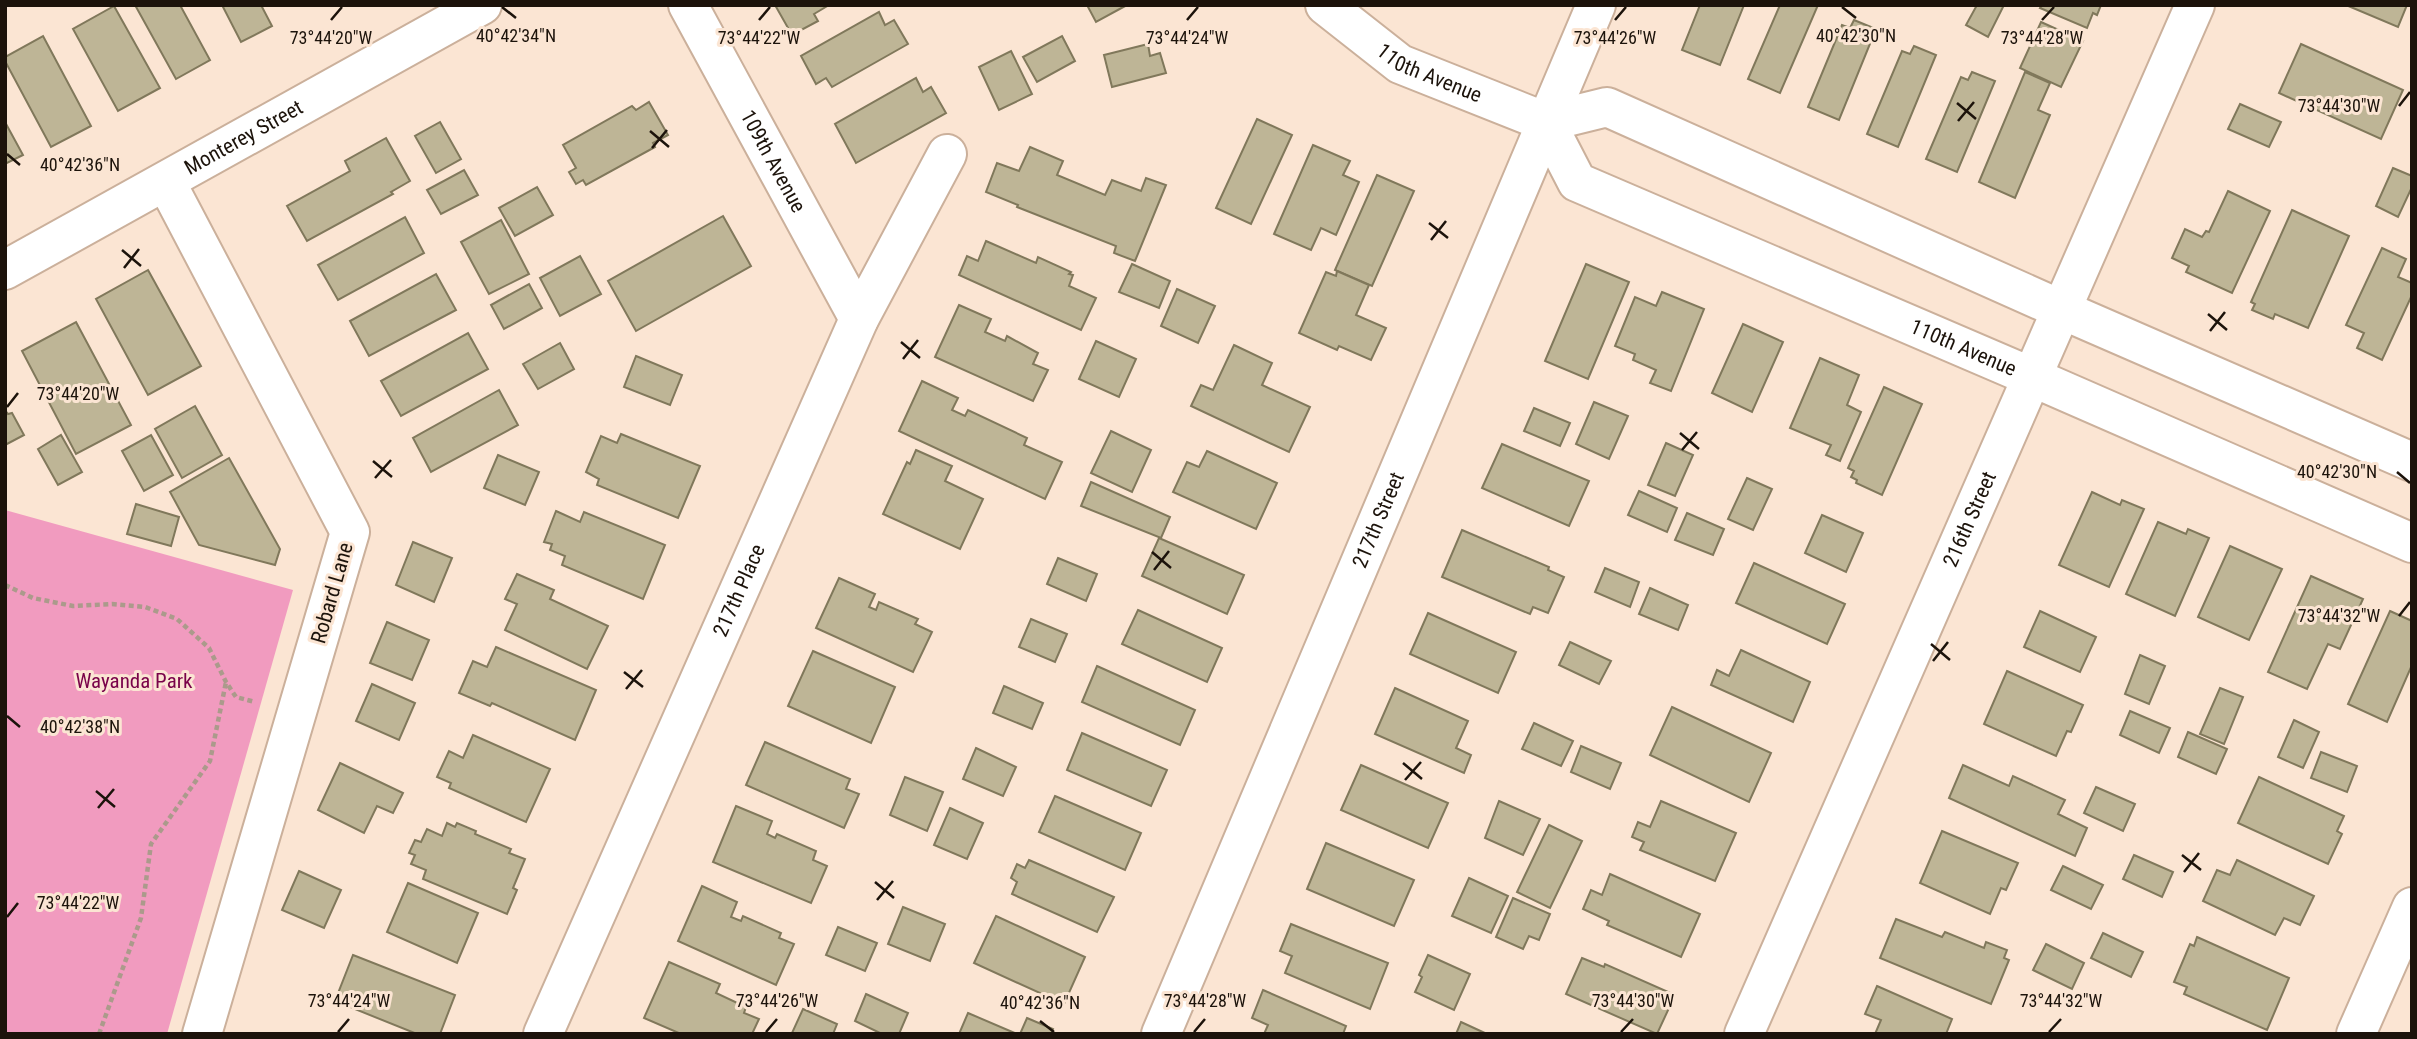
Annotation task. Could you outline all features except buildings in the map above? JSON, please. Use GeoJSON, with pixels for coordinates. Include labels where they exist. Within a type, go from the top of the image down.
{"type":"FeatureCollection","features":[{"type":"Feature","properties":{"kind":"street","name":"Monterey Street"},"geometry":{"type":"LineString","coordinates":[[5,270],[482,5]]}},
{"type":"Feature","properties":{"kind":"street","name":"109th Avenue"},"geometry":{"type":"LineString","coordinates":[[688,5],[859,319]]}},
{"type":"Feature","properties":{"kind":"street","name":"110th Avenue"},"geometry":{"type":"LineString","coordinates":[[1325,5],[1401,64],[1546,122],[1577,182],[2412,543]]}},
{"type":"Feature","properties":{"kind":"street","name":"217th Street"},"geometry":{"type":"LineString","coordinates":[[1161,1034],[1596,5]]}},
{"type":"Feature","properties":{"kind":"street","name":"216th Street"},"geometry":{"type":"LineString","coordinates":[[1744,1034],[2194,5]]}},
{"type":"Feature","properties":{"kind":"street"},"geometry":{"type":"LineString","coordinates":[[1546,122],[1607,107],[2412,462]]}},
{"type":"Feature","properties":{"kind":"street","name":"217th Place"},"geometry":{"type":"LineString","coordinates":[[543,1034],[859,319],[947,154]]}},
{"type":"Feature","properties":{"kind":"street","name":"Robard Lane"},"geometry":{"type":"LineString","coordinates":[[166,182],[350,533],[202,1034]]}},
{"type":"Feature","properties":{"kind":"street"},"geometry":{"type":"LineString","coordinates":[[2356,1034],[2412,907]]}},
{"type":"Feature","properties":{"kind":"path"},"geometry":{"type":"LineString","coordinates":[[5,585],[33,598],[73,606],[112,604],[145,607],[177,619],[209,648],[236,697],[260,702]]}},
{"type":"Feature","properties":{"kind":"path"},"geometry":{"type":"LineString","coordinates":[[99,1034],[141,918],[151,844],[210,761],[226,682]]}},
{"type":"Feature","properties":{"kind":"green space","name":"Wayanda Park"},"geometry":{"type":"Polygon","coordinates":[[[5,510],[293,590],[167,1034],[5,1034],[5,510]]]}}]}
